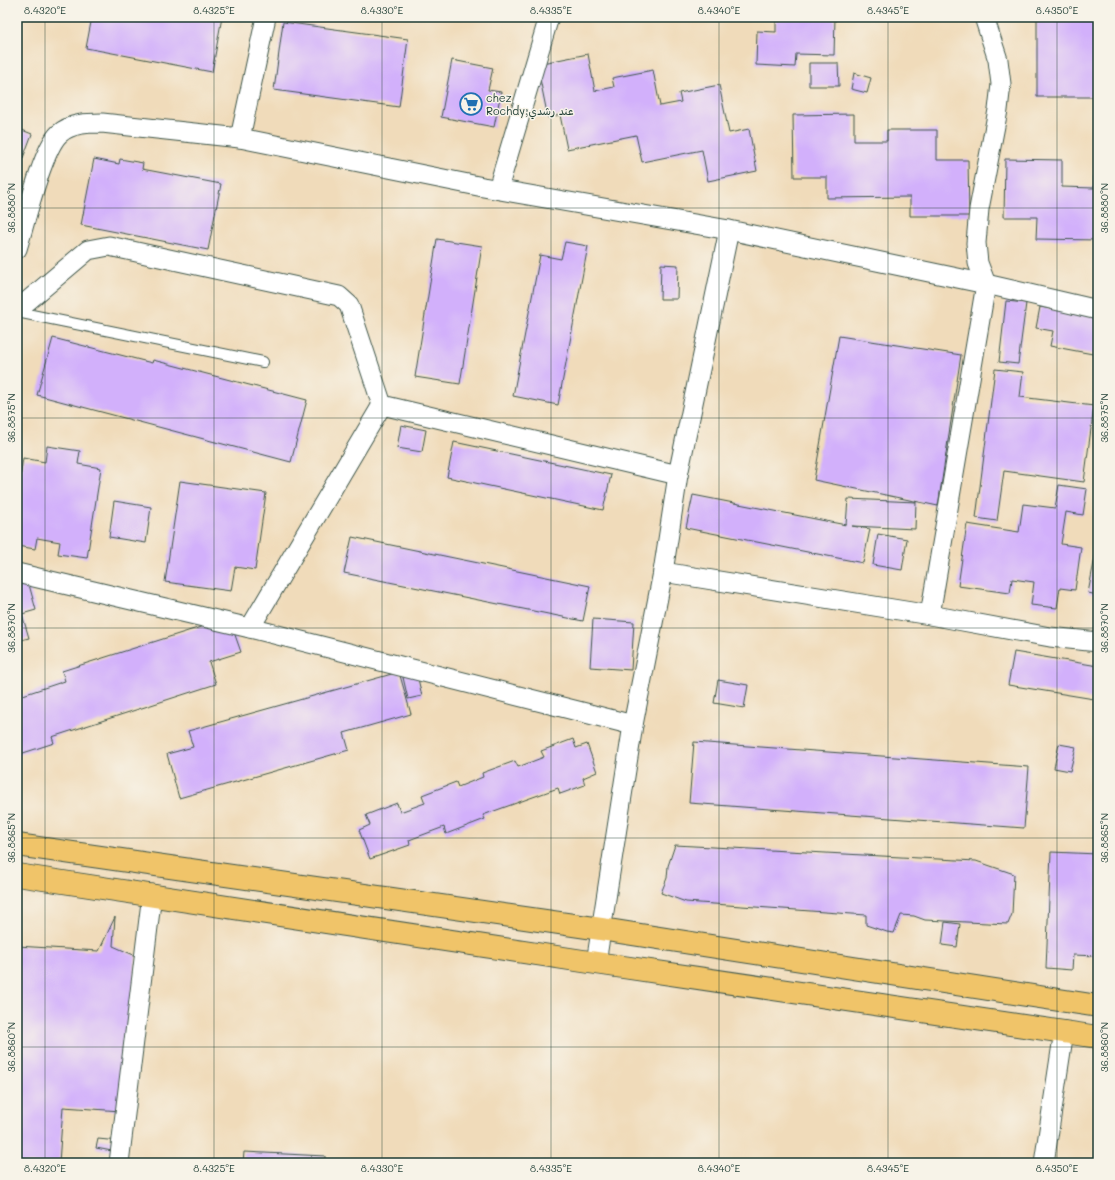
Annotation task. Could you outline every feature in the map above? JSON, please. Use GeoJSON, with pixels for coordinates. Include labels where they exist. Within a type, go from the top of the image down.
{"type":"FeatureCollection","features":[{"type":"Feature","properties":{"kind":"main road"},"geometry":{"type":"LineString","coordinates":[[17,845],[601,929],[1098,1006]]}},
{"type":"Feature","properties":{"kind":"main road"},"geometry":{"type":"LineString","coordinates":[[17,875],[152,894],[596,963],[1098,1037]]}},
{"type":"Feature","properties":{"kind":"street"},"geometry":{"type":"LineString","coordinates":[[240,138],[266,17]]}},
{"type":"Feature","properties":{"kind":"street"},"geometry":{"type":"LineString","coordinates":[[498,189],[549,17]]}},
{"type":"Feature","properties":{"kind":"street"},"geometry":{"type":"LineString","coordinates":[[930,615],[986,284],[978,263],[976,243],[979,210],[998,110],[1001,84],[990,19]]}},
{"type":"Feature","properties":{"kind":"street"},"geometry":{"type":"LineString","coordinates":[[17,249],[48,149],[60,134],[79,123],[102,123],[240,138],[498,189],[729,230],[986,284],[1098,310]]}},
{"type":"Feature","properties":{"kind":"street"},"geometry":{"type":"LineString","coordinates":[[596,963],[633,725],[663,572],[678,475],[729,230]]}},
{"type":"Feature","properties":{"kind":"street"},"geometry":{"type":"LineString","coordinates":[[17,311],[88,250],[109,246],[339,296],[348,305],[382,405],[250,628]]}},
{"type":"Feature","properties":{"kind":"street"},"geometry":{"type":"LineString","coordinates":[[382,405],[678,475]]}},
{"type":"Feature","properties":{"kind":"street"},"geometry":{"type":"LineString","coordinates":[[663,572],[930,615],[1050,637],[1098,642]]}},
{"type":"Feature","properties":{"kind":"street"},"geometry":{"type":"LineString","coordinates":[[17,573],[250,628],[633,725]]}},
{"type":"Feature","properties":{"kind":"street"},"geometry":{"type":"LineString","coordinates":[[119,1163],[152,894]]}},
{"type":"Feature","properties":{"kind":"street"},"geometry":{"type":"LineString","coordinates":[[1044,1163],[1064,1032]]}},
{"type":"Feature","properties":{"kind":"lane"},"geometry":{"type":"LineString","coordinates":[[17,311],[262,362]]}},
{"type":"Feature","properties":{"kind":"building"},"geometry":{"type":"Polygon","coordinates":[[[92,17],[222,17],[212,72],[86,48],[92,17]]]}},
{"type":"Feature","properties":{"kind":"building"},"geometry":{"type":"Polygon","coordinates":[[[776,17],[835,17],[834,55],[796,54],[795,67],[756,65],[757,31],[776,32],[776,17]]]}},
{"type":"Feature","properties":{"kind":"building"},"geometry":{"type":"Polygon","coordinates":[[[1037,17],[1096,19],[1098,97],[1037,97],[1037,17]]]}},
{"type":"Feature","properties":{"kind":"building"},"geometry":{"type":"Polygon","coordinates":[[[283,22],[408,39],[399,107],[274,90],[283,22]]]}},
{"type":"Feature","properties":{"kind":"building"},"geometry":{"type":"Polygon","coordinates":[[[588,54],[595,91],[614,87],[612,78],[653,70],[660,106],[681,102],[679,93],[719,85],[729,133],[749,129],[757,171],[708,181],[702,150],[642,162],[636,135],[567,149],[560,115],[548,118],[537,64],[588,54]]]}},
{"type":"Feature","properties":{"kind":"building","name":"chez Rochdy;عند رشدي"},"geometry":{"type":"Polygon","coordinates":[[[452,60],[493,68],[488,90],[501,92],[494,127],[441,117],[452,60]]]}},
{"type":"Feature","properties":{"kind":"building"},"geometry":{"type":"Polygon","coordinates":[[[809,63],[838,63],[839,86],[809,86],[809,63]]]}},
{"type":"Feature","properties":{"kind":"building"},"geometry":{"type":"Polygon","coordinates":[[[854,73],[871,78],[867,93],[851,89],[854,73]]]}},
{"type":"Feature","properties":{"kind":"building"},"geometry":{"type":"Polygon","coordinates":[[[854,114],[854,141],[887,141],[887,130],[937,130],[937,160],[968,160],[969,216],[910,216],[910,197],[827,198],[827,177],[794,177],[793,115],[854,114]]]}},
{"type":"Feature","properties":{"kind":"building"},"geometry":{"type":"Polygon","coordinates":[[[17,128],[32,134],[17,174],[17,128]]]}},
{"type":"Feature","properties":{"kind":"building"},"geometry":{"type":"Polygon","coordinates":[[[94,159],[119,164],[120,159],[143,163],[142,169],[221,184],[208,250],[81,225],[94,159]]]}},
{"type":"Feature","properties":{"kind":"building"},"geometry":{"type":"Polygon","coordinates":[[[1005,159],[1062,160],[1062,187],[1094,188],[1094,176],[1098,176],[1098,240],[1036,239],[1037,217],[1004,217],[1005,159]]]}},
{"type":"Feature","properties":{"kind":"building"},"geometry":{"type":"Polygon","coordinates":[[[437,239],[482,246],[460,384],[415,377],[437,239]]]}},
{"type":"Feature","properties":{"kind":"building"},"geometry":{"type":"Polygon","coordinates":[[[565,242],[588,246],[558,405],[513,396],[540,255],[561,259],[565,242]]]}},
{"type":"Feature","properties":{"kind":"building"},"geometry":{"type":"Polygon","coordinates":[[[661,264],[678,265],[677,299],[660,299],[661,264]]]}},
{"type":"Feature","properties":{"kind":"building"},"geometry":{"type":"Polygon","coordinates":[[[1006,301],[1026,303],[1018,364],[999,362],[1006,301]]]}},
{"type":"Feature","properties":{"kind":"building"},"geometry":{"type":"Polygon","coordinates":[[[1040,307],[1098,317],[1098,355],[1050,346],[1053,331],[1036,328],[1040,307]]]}},
{"type":"Feature","properties":{"kind":"building"},"geometry":{"type":"Polygon","coordinates":[[[839,336],[961,355],[938,506],[814,480],[839,336]]]}},
{"type":"Feature","properties":{"kind":"building"},"geometry":{"type":"Polygon","coordinates":[[[53,338],[152,363],[153,360],[307,400],[291,462],[37,395],[53,338]]]}},
{"type":"Feature","properties":{"kind":"building"},"geometry":{"type":"Polygon","coordinates":[[[995,369],[1023,372],[1020,397],[1094,406],[1084,482],[1004,471],[997,521],[976,518],[995,369]]]}},
{"type":"Feature","properties":{"kind":"building"},"geometry":{"type":"Polygon","coordinates":[[[401,425],[426,430],[422,452],[397,448],[401,425]]]}},
{"type":"Feature","properties":{"kind":"building"},"geometry":{"type":"Polygon","coordinates":[[[454,442],[611,475],[603,510],[447,477],[454,442]]]}},
{"type":"Feature","properties":{"kind":"building"},"geometry":{"type":"Polygon","coordinates":[[[47,446],[80,451],[78,464],[101,468],[87,558],[58,554],[60,542],[37,538],[35,549],[17,546],[17,499],[23,458],[45,462],[47,446]]]}},
{"type":"Feature","properties":{"kind":"building"},"geometry":{"type":"Polygon","coordinates":[[[180,481],[266,493],[255,570],[235,567],[231,591],[165,582],[180,481]]]}},
{"type":"Feature","properties":{"kind":"building"},"geometry":{"type":"Polygon","coordinates":[[[1059,485],[1087,489],[1083,515],[1066,512],[1061,544],[1081,547],[1075,590],[1060,588],[1057,608],[1031,605],[1034,582],[1012,579],[1010,593],[958,586],[967,524],[1019,532],[1023,504],[1055,508],[1059,485]]]}},
{"type":"Feature","properties":{"kind":"building"},"geometry":{"type":"Polygon","coordinates":[[[693,495],[846,525],[848,499],[916,502],[915,529],[852,526],[870,529],[863,563],[686,528],[693,495]]]}},
{"type":"Feature","properties":{"kind":"building"},"geometry":{"type":"Polygon","coordinates":[[[114,501],[151,507],[146,543],[109,537],[114,501]]]}},
{"type":"Feature","properties":{"kind":"building"},"geometry":{"type":"Polygon","coordinates":[[[878,534],[907,539],[902,570],[873,565],[878,534]]]}},
{"type":"Feature","properties":{"kind":"building"},"geometry":{"type":"Polygon","coordinates":[[[352,537],[590,586],[583,621],[344,573],[352,537]]]}},
{"type":"Feature","properties":{"kind":"building"},"geometry":{"type":"Polygon","coordinates":[[[1098,547],[1098,595],[1088,593],[1098,547]]]}},
{"type":"Feature","properties":{"kind":"building"},"geometry":{"type":"Polygon","coordinates":[[[28,581],[36,610],[22,614],[29,638],[17,641],[17,584],[28,581]]]}},
{"type":"Feature","properties":{"kind":"building"},"geometry":{"type":"Polygon","coordinates":[[[229,618],[241,652],[209,662],[216,684],[52,737],[54,743],[17,755],[17,697],[65,681],[62,671],[229,618]]]}},
{"type":"Feature","properties":{"kind":"building"},"geometry":{"type":"Polygon","coordinates":[[[593,619],[634,622],[631,670],[590,667],[593,619]]]}},
{"type":"Feature","properties":{"kind":"building"},"geometry":{"type":"Polygon","coordinates":[[[1014,652],[1098,666],[1094,699],[1008,685],[1014,652]]]}},
{"type":"Feature","properties":{"kind":"building"},"geometry":{"type":"Polygon","coordinates":[[[416,670],[422,696],[408,699],[402,673],[416,670]]]}},
{"type":"Feature","properties":{"kind":"building"},"geometry":{"type":"Polygon","coordinates":[[[399,672],[411,714],[344,733],[349,750],[179,798],[167,754],[193,747],[188,731],[399,672]]]}},
{"type":"Feature","properties":{"kind":"building"},"geometry":{"type":"Polygon","coordinates":[[[718,680],[748,685],[744,708],[714,703],[718,680]]]}},
{"type":"Feature","properties":{"kind":"building"},"geometry":{"type":"Polygon","coordinates":[[[573,739],[576,748],[587,744],[597,772],[583,778],[585,785],[560,794],[558,788],[483,815],[485,819],[446,834],[444,827],[409,840],[410,845],[370,859],[359,830],[370,825],[366,815],[397,803],[400,812],[425,803],[422,795],[456,782],[458,787],[483,777],[482,773],[515,761],[518,767],[544,757],[541,751],[573,739]]]}},
{"type":"Feature","properties":{"kind":"building"},"geometry":{"type":"Polygon","coordinates":[[[694,742],[1029,767],[1024,828],[689,803],[694,742]]]}},
{"type":"Feature","properties":{"kind":"building"},"geometry":{"type":"Polygon","coordinates":[[[1059,744],[1076,747],[1070,771],[1054,768],[1059,744]]]}},
{"type":"Feature","properties":{"kind":"building"},"geometry":{"type":"Polygon","coordinates":[[[675,845],[976,861],[1014,874],[1012,914],[1008,924],[925,920],[914,916],[901,915],[894,933],[866,925],[866,915],[686,902],[661,893],[667,878],[668,866],[675,845]]]}},
{"type":"Feature","properties":{"kind":"building"},"geometry":{"type":"Polygon","coordinates":[[[1051,852],[1098,854],[1098,956],[1073,955],[1072,970],[1046,968],[1051,852]]]}},
{"type":"Feature","properties":{"kind":"building"},"geometry":{"type":"Polygon","coordinates":[[[115,917],[113,946],[136,956],[121,1111],[63,1107],[59,1163],[17,1163],[17,946],[99,951],[115,917]]]}},
{"type":"Feature","properties":{"kind":"building"},"geometry":{"type":"Polygon","coordinates":[[[945,922],[960,924],[957,947],[942,945],[945,922]]]}},
{"type":"Feature","properties":{"kind":"building"},"geometry":{"type":"Polygon","coordinates":[[[98,1139],[118,1141],[112,1151],[96,1148],[98,1139]]]}},
{"type":"Feature","properties":{"kind":"building"},"geometry":{"type":"Polygon","coordinates":[[[244,1152],[325,1156],[325,1163],[243,1163],[244,1152]]]}},
{"type":"Feature","properties":{"kind":"place","name":"chez Rochdy;عند رشدي"},"geometry":{"type":"Point","coordinates":[471,104]}}]}
